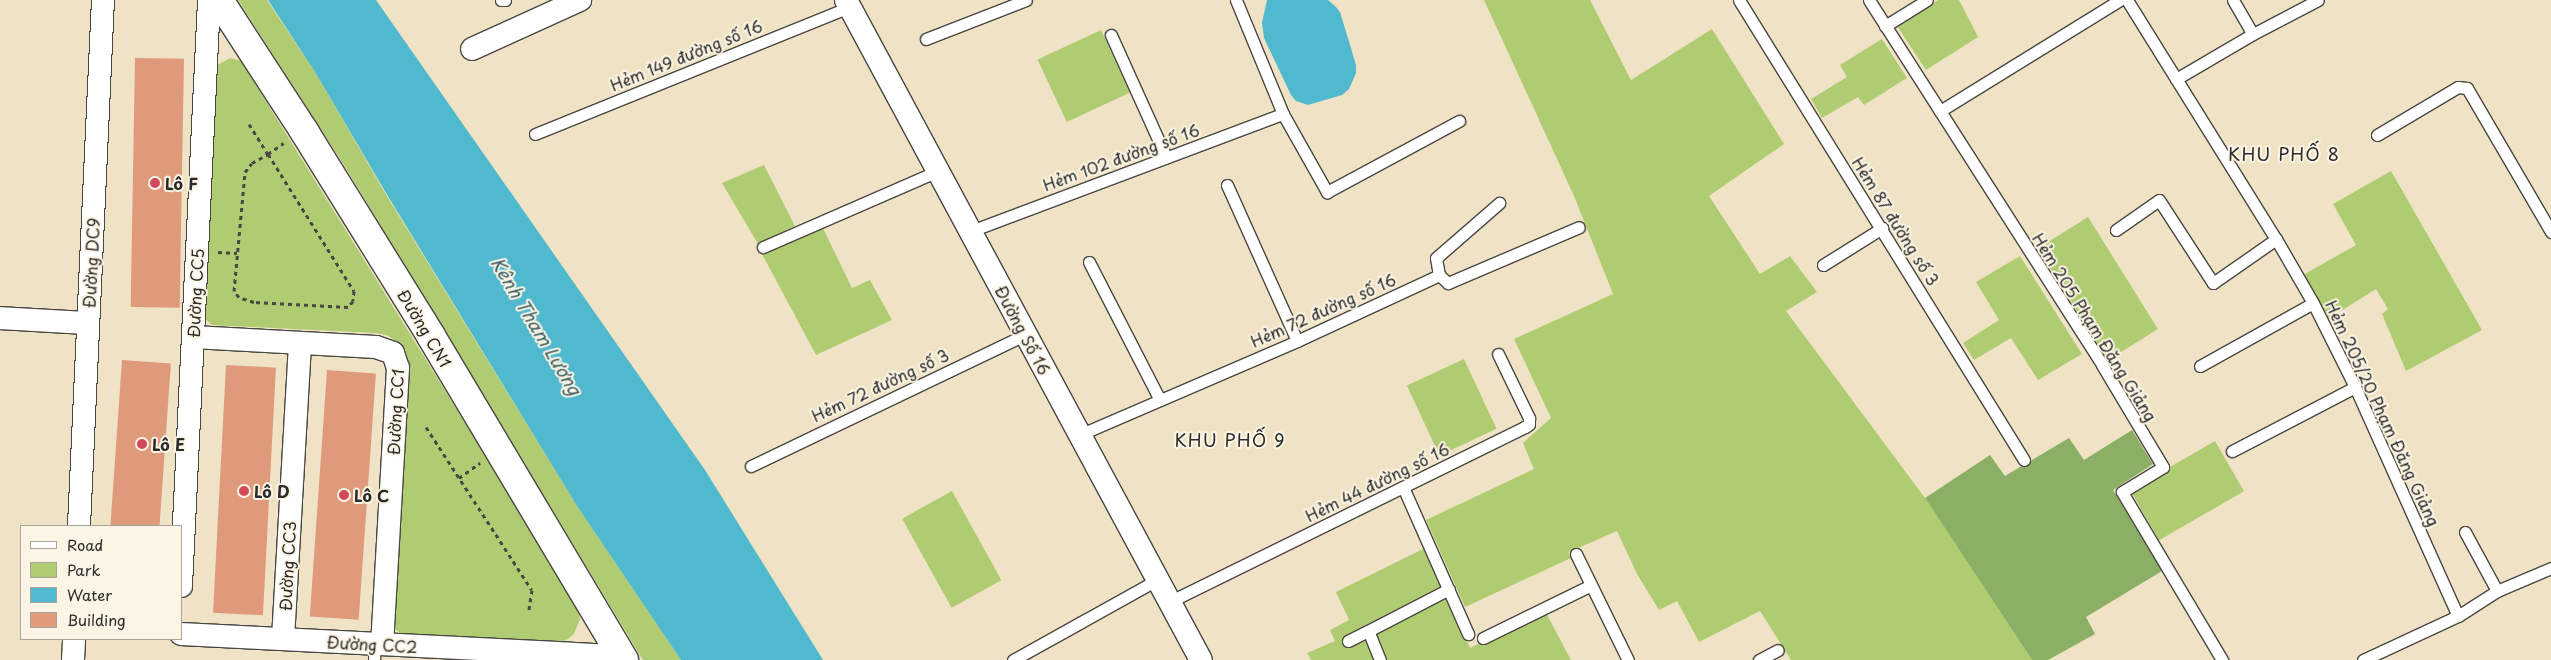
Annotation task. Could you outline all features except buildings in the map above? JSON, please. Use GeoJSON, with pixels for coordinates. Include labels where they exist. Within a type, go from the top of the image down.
{"type":"FeatureCollection","features":[{"type":"Feature","properties":{"kind":"street","name":"Đường DC9"},"geometry":{"type":"LineString","coordinates":[[79,525],[103,0]]}},
{"type":"Feature","properties":{"kind":"street","name":"Đường CC5"},"geometry":{"type":"LineString","coordinates":[[182,565],[208,0]]}},
{"type":"Feature","properties":{"kind":"street","name":"Đường CN1"},"geometry":{"type":"LineString","coordinates":[[219,0],[304,131],[431,336],[623,658]]}},
{"type":"Feature","properties":{"kind":"street"},"geometry":{"type":"LineString","coordinates":[[472,49],[580,0]]}},
{"type":"Feature","properties":{"kind":"street","name":"Đường Số 16"},"geometry":{"type":"LineString","coordinates":[[848,3],[971,231],[1024,335],[1169,602],[1194,658]]}},
{"type":"Feature","properties":{"kind":"street"},"geometry":{"type":"LineString","coordinates":[[0,318],[88,323]]}},
{"type":"Feature","properties":{"kind":"street","name":"Đường CC1"},"geometry":{"type":"LineString","coordinates":[[193,337],[376,347],[393,353],[397,360],[377,649]]}},
{"type":"Feature","properties":{"kind":"street","name":"Đường CC3"},"geometry":{"type":"LineString","coordinates":[[283,639],[300,343]]}},
{"type":"Feature","properties":{"kind":"street","name":"Đường CC2"},"geometry":{"type":"LineString","coordinates":[[182,634],[283,639],[377,649],[623,658]]}},
{"type":"Feature","properties":{"kind":"street"},"geometry":{"type":"LineString","coordinates":[[73,660],[74,640]]}},
{"type":"Feature","properties":{"kind":"lane"},"geometry":{"type":"LineString","coordinates":[[926,39],[1026,0]]}},
{"type":"Feature","properties":{"kind":"lane"},"geometry":{"type":"LineString","coordinates":[[1236,0],[1283,114],[1327,192],[1459,121]]}},
{"type":"Feature","properties":{"kind":"lane","name":"Hẻm 87 đường số 3"},"geometry":{"type":"LineString","coordinates":[[1739,0],[2024,460]]}},
{"type":"Feature","properties":{"kind":"lane","name":"Hẻm 205 Phạm Đăng Giảng"},"geometry":{"type":"LineString","coordinates":[[1868,0],[2097,357],[2163,467],[2122,492],[2222,660]]}},
{"type":"Feature","properties":{"kind":"lane"},"geometry":{"type":"LineString","coordinates":[[1885,26],[1927,0]]}},
{"type":"Feature","properties":{"kind":"lane"},"geometry":{"type":"LineString","coordinates":[[1940,111],[2120,0]]}},
{"type":"Feature","properties":{"kind":"lane","name":"Hẻm 205/20 Phạm Đăng Giảng"},"geometry":{"type":"LineString","coordinates":[[2127,0],[2276,239],[2313,303],[2356,387],[2458,616]]}},
{"type":"Feature","properties":{"kind":"lane"},"geometry":{"type":"LineString","coordinates":[[2233,0],[2253,34]]}},
{"type":"Feature","properties":{"kind":"lane"},"geometry":{"type":"LineString","coordinates":[[2176,79],[2253,34],[2318,0]]}},
{"type":"Feature","properties":{"kind":"lane","name":"Hẻm 149 đường số 16"},"geometry":{"type":"LineString","coordinates":[[534,134],[848,3]]}},
{"type":"Feature","properties":{"kind":"lane"},"geometry":{"type":"LineString","coordinates":[[1111,35],[1166,158]]}},
{"type":"Feature","properties":{"kind":"lane"},"geometry":{"type":"LineString","coordinates":[[2377,134],[2458,88],[2467,88],[2551,232]]}},
{"type":"Feature","properties":{"kind":"lane","name":"Hẻm 102 đường số 16"},"geometry":{"type":"LineString","coordinates":[[971,231],[1283,114]]}},
{"type":"Feature","properties":{"kind":"lane"},"geometry":{"type":"LineString","coordinates":[[763,247],[938,171]]}},
{"type":"Feature","properties":{"kind":"lane"},"geometry":{"type":"LineString","coordinates":[[1226,185],[1297,341]]}},
{"type":"Feature","properties":{"kind":"lane"},"geometry":{"type":"LineString","coordinates":[[2116,230],[2159,200],[2213,283],[2276,239]]}},
{"type":"Feature","properties":{"kind":"lane"},"geometry":{"type":"LineString","coordinates":[[1499,203],[1436,258],[1439,275],[1448,283],[1579,227]]}},
{"type":"Feature","properties":{"kind":"lane"},"geometry":{"type":"LineString","coordinates":[[1823,265],[1882,228]]}},
{"type":"Feature","properties":{"kind":"lane"},"geometry":{"type":"LineString","coordinates":[[1089,262],[1160,400]]}},
{"type":"Feature","properties":{"kind":"lane","name":"Hẻm 72 đường số 16"},"geometry":{"type":"LineString","coordinates":[[1079,435],[1297,341],[1439,275]]}},
{"type":"Feature","properties":{"kind":"lane"},"geometry":{"type":"LineString","coordinates":[[2200,366],[2313,303]]}},
{"type":"Feature","properties":{"kind":"lane","name":"Hẻm 72 đường số 3"},"geometry":{"type":"LineString","coordinates":[[751,466],[1024,335]]}},
{"type":"Feature","properties":{"kind":"lane","name":"Hẻm 44 đường số 16"},"geometry":{"type":"LineString","coordinates":[[1169,602],[1529,424],[1529,418],[1498,354]]}},
{"type":"Feature","properties":{"kind":"lane"},"geometry":{"type":"LineString","coordinates":[[2232,451],[2356,387]]}},
{"type":"Feature","properties":{"kind":"lane"},"geometry":{"type":"LineString","coordinates":[[1403,487],[1450,589],[1468,634]]}},
{"type":"Feature","properties":{"kind":"lane"},"geometry":{"type":"LineString","coordinates":[[2466,532],[2497,591]]}},
{"type":"Feature","properties":{"kind":"lane"},"geometry":{"type":"LineString","coordinates":[[1576,554],[1628,660]]}},
{"type":"Feature","properties":{"kind":"lane"},"geometry":{"type":"LineString","coordinates":[[2363,660],[2458,616],[2497,591],[2551,568]]}},
{"type":"Feature","properties":{"kind":"lane"},"geometry":{"type":"LineString","coordinates":[[1013,660],[1157,580]]}},
{"type":"Feature","properties":{"kind":"lane"},"geometry":{"type":"LineString","coordinates":[[1483,638],[1592,585]]}},
{"type":"Feature","properties":{"kind":"lane"},"geometry":{"type":"LineString","coordinates":[[1348,641],[1450,589]]}},
{"type":"Feature","properties":{"kind":"lane"},"geometry":{"type":"LineString","coordinates":[[1368,631],[1380,660]]}},
{"type":"Feature","properties":{"kind":"lane"},"geometry":{"type":"LineString","coordinates":[[1759,660],[1778,650]]}},
{"type":"Feature","properties":{"kind":"path"},"geometry":{"type":"LineString","coordinates":[[249,124],[268,154],[354,291],[353,301],[348,307],[254,302],[239,297],[234,291],[245,172],[252,163],[268,154],[304,131]]}},
{"type":"Feature","properties":{"kind":"path"},"geometry":{"type":"LineString","coordinates":[[218,252],[237,253]]}},
{"type":"Feature","properties":{"kind":"path"},"geometry":{"type":"LineString","coordinates":[[426,427],[532,590],[529,610]]}},
{"type":"Feature","properties":{"kind":"green space"},"geometry":{"type":"Polygon","coordinates":[[[238,0],[267,0],[315,72],[385,193],[577,506],[681,660],[643,660],[346,168],[238,0]]]}},
{"type":"Feature","properties":{"kind":"green space"},"geometry":{"type":"Polygon","coordinates":[[[1484,0],[1590,0],[1631,80],[1712,29],[1784,144],[1709,196],[1760,274],[1790,256],[1817,292],[1786,311],[1925,498],[2032,660],[1791,660],[1760,611],[1699,642],[1677,601],[1659,610],[1637,574],[1617,531],[1569,552],[1571,558],[1465,607],[1426,520],[1534,469],[1523,443],[1551,418],[1514,339],[1613,294],[1574,196],[1484,0]]]}},
{"type":"Feature","properties":{"kind":"green space"},"geometry":{"type":"Polygon","coordinates":[[[1938,0],[1959,0],[1978,37],[1926,70],[1897,26],[1938,0]]]}},
{"type":"Feature","properties":{"kind":"green space"},"geometry":{"type":"Polygon","coordinates":[[[1101,30],[1130,93],[1067,122],[1038,60],[1101,30]]]}},
{"type":"Feature","properties":{"kind":"green space"},"geometry":{"type":"Polygon","coordinates":[[[1882,39],[1907,78],[1864,105],[1858,97],[1822,118],[1811,99],[1847,77],[1840,65],[1882,39]]]}},
{"type":"Feature","properties":{"kind":"green space"},"geometry":{"type":"Polygon","coordinates":[[[230,58],[241,61],[576,602],[580,619],[574,634],[568,639],[561,642],[402,635],[395,629],[408,368],[406,354],[398,343],[387,335],[374,333],[212,325],[203,317],[214,67],[230,58]]]}},
{"type":"Feature","properties":{"kind":"green space"},"geometry":{"type":"Polygon","coordinates":[[[764,165],[795,226],[758,244],[722,183],[764,165]]]}},
{"type":"Feature","properties":{"kind":"green space"},"geometry":{"type":"Polygon","coordinates":[[[2391,171],[2482,330],[2406,371],[2382,314],[2388,309],[2376,289],[2328,319],[2303,275],[2356,245],[2333,204],[2391,171]]]}},
{"type":"Feature","properties":{"kind":"green space"},"geometry":{"type":"Polygon","coordinates":[[[2088,217],[2158,329],[2108,360],[2038,248],[2088,217]]]}},
{"type":"Feature","properties":{"kind":"green space"},"geometry":{"type":"Polygon","coordinates":[[[822,226],[852,288],[870,280],[892,320],[816,355],[762,254],[822,226]]]}},
{"type":"Feature","properties":{"kind":"green space"},"geometry":{"type":"Polygon","coordinates":[[[2020,256],[2082,354],[2038,380],[2011,338],[1974,360],[1963,343],[1999,320],[1976,282],[2020,256]]]}},
{"type":"Feature","properties":{"kind":"green space"},"geometry":{"type":"Polygon","coordinates":[[[1464,359],[1497,429],[1439,455],[1407,386],[1464,359]]]}},
{"type":"Feature","properties":{"kind":"green space"},"geometry":{"type":"Polygon","coordinates":[[[2132,430],[2153,464],[2113,490],[2162,571],[2086,617],[2095,634],[2048,660],[2032,660],[1925,498],[1990,455],[2005,476],[2069,438],[2084,460],[2132,430]]]}},
{"type":"Feature","properties":{"kind":"green space"},"geometry":{"type":"Polygon","coordinates":[[[2215,441],[2244,491],[2159,540],[2130,490],[2215,441]]]}},
{"type":"Feature","properties":{"kind":"green space"},"geometry":{"type":"Polygon","coordinates":[[[952,491],[1001,580],[952,608],[902,519],[952,491]]]}},
{"type":"Feature","properties":{"kind":"green space"},"geometry":{"type":"Polygon","coordinates":[[[1425,548],[1442,586],[1344,637],[1348,646],[1364,638],[1374,660],[1311,660],[1307,653],[1335,641],[1330,630],[1349,620],[1336,592],[1425,548]]]}},
{"type":"Feature","properties":{"kind":"green space"},"geometry":{"type":"Polygon","coordinates":[[[1447,594],[1470,648],[1545,611],[1571,660],[1385,660],[1373,633],[1447,594]]]}},
{"type":"Feature","properties":{"kind":"water","name":"Kênh Tham Lương"},"geometry":{"type":"Polygon","coordinates":[[[268,0],[376,0],[705,470],[823,660],[681,660],[577,506],[386,193],[315,72],[268,0]]]}},
{"type":"Feature","properties":{"kind":"water"},"geometry":{"type":"Polygon","coordinates":[[[1267,0],[1328,0],[1340,12],[1356,65],[1356,73],[1349,89],[1342,95],[1308,105],[1296,101],[1291,95],[1264,38],[1262,23],[1267,0]]]}},
{"type":"Feature","properties":{"kind":"place","name":"Lô F"},"geometry":{"type":"Point","coordinates":[155,183]}},
{"type":"Feature","properties":{"kind":"place","name":"Lô E"},"geometry":{"type":"Point","coordinates":[142,444]}},
{"type":"Feature","properties":{"kind":"place","name":"Lô D"},"geometry":{"type":"Point","coordinates":[244,491]}},
{"type":"Feature","properties":{"kind":"place","name":"Lô C"},"geometry":{"type":"Point","coordinates":[344,495]}},
{"type":"Feature","properties":{"kind":"district","name":"KHU PHỐ 8"},"geometry":{"type":"Point","coordinates":[2284,154]}},
{"type":"Feature","properties":{"kind":"district","name":"KHU PHỐ 9"},"geometry":{"type":"Point","coordinates":[1230,440]}}]}
